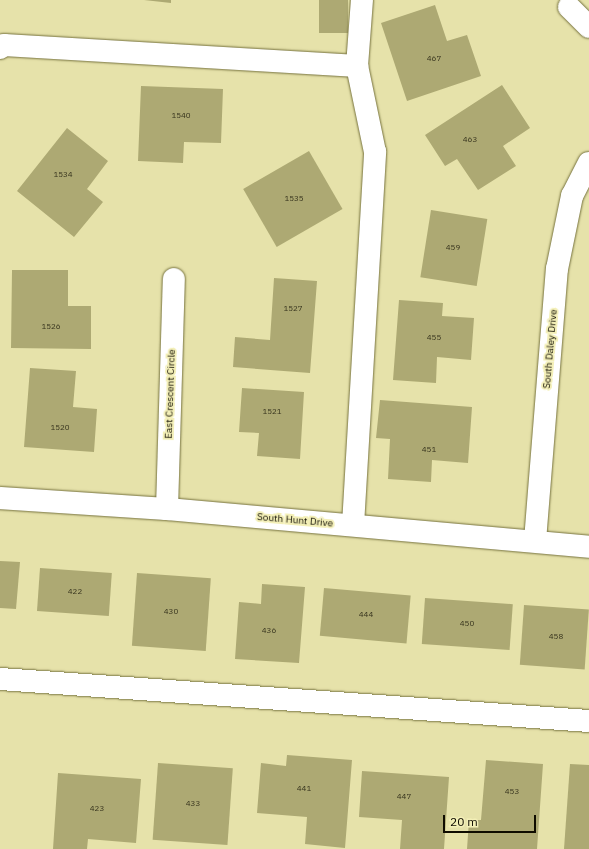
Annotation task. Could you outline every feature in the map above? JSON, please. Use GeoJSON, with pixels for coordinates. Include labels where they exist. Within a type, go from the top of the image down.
{"type":"FeatureCollection","features":[{"type":"Feature","properties":{"kind":"street"},"geometry":{"type":"LineString","coordinates":[[353,525],[375,152],[357,66],[362,0]]}},
{"type":"Feature","properties":{"kind":"street"},"geometry":{"type":"LineString","coordinates":[[569,7],[589,27]]}},
{"type":"Feature","properties":{"kind":"street"},"geometry":{"type":"LineString","coordinates":[[0,48],[4,45],[357,66]]}},
{"type":"Feature","properties":{"kind":"street","name":"South Daley Drive"},"geometry":{"type":"LineString","coordinates":[[534,541],[557,269],[572,196],[589,163]]}},
{"type":"Feature","properties":{"kind":"street","name":"East Crescent Circle"},"geometry":{"type":"LineString","coordinates":[[166,509],[174,279]]}},
{"type":"Feature","properties":{"kind":"street","name":"South Hunt Drive"},"geometry":{"type":"LineString","coordinates":[[0,498],[166,509],[589,547]]}},
{"type":"Feature","properties":{"kind":"street"},"geometry":{"type":"LineString","coordinates":[[0,679],[589,720]]}},
{"type":"Feature","properties":{"kind":"building"},"geometry":{"type":"Polygon","coordinates":[[[144,0],[171,0],[171,3],[144,0]]]}},
{"type":"Feature","properties":{"kind":"building"},"geometry":{"type":"Polygon","coordinates":[[[319,0],[348,0],[348,33],[319,33],[319,0]]]}},
{"type":"Feature","properties":{"kind":"building"},"geometry":{"type":"Polygon","coordinates":[[[435,5],[447,41],[467,35],[481,76],[407,101],[381,23],[435,5]]]}},
{"type":"Feature","properties":{"kind":"building"},"geometry":{"type":"Polygon","coordinates":[[[502,85],[530,128],[503,146],[516,166],[478,190],[457,159],[445,166],[425,135],[502,85]]]}},
{"type":"Feature","properties":{"kind":"building"},"geometry":{"type":"Polygon","coordinates":[[[141,86],[223,89],[221,143],[184,142],[183,163],[138,161],[141,86]]]}},
{"type":"Feature","properties":{"kind":"building"},"geometry":{"type":"Polygon","coordinates":[[[67,128],[108,161],[87,189],[103,202],[74,237],[17,191],[67,128]]]}},
{"type":"Feature","properties":{"kind":"building"},"geometry":{"type":"Polygon","coordinates":[[[309,151],[342,209],[277,247],[243,189],[309,151]]]}},
{"type":"Feature","properties":{"kind":"building"},"geometry":{"type":"Polygon","coordinates":[[[431,210],[487,219],[477,286],[420,277],[431,210]]]}},
{"type":"Feature","properties":{"kind":"building"},"geometry":{"type":"Polygon","coordinates":[[[12,270],[68,270],[68,306],[91,306],[91,349],[11,348],[12,270]]]}},
{"type":"Feature","properties":{"kind":"building"},"geometry":{"type":"Polygon","coordinates":[[[274,278],[317,281],[310,373],[233,367],[235,337],[270,340],[274,278]]]}},
{"type":"Feature","properties":{"kind":"building"},"geometry":{"type":"Polygon","coordinates":[[[399,300],[443,303],[442,316],[474,318],[471,360],[437,357],[436,383],[393,380],[399,300]]]}},
{"type":"Feature","properties":{"kind":"building"},"geometry":{"type":"Polygon","coordinates":[[[30,368],[76,371],[73,407],[97,409],[94,452],[24,447],[30,368]]]}},
{"type":"Feature","properties":{"kind":"building"},"geometry":{"type":"Polygon","coordinates":[[[242,388],[304,392],[300,459],[257,456],[259,433],[239,432],[242,388]]]}},
{"type":"Feature","properties":{"kind":"building"},"geometry":{"type":"Polygon","coordinates":[[[380,400],[472,407],[468,463],[432,460],[431,482],[388,479],[390,439],[376,438],[380,400]]]}},
{"type":"Feature","properties":{"kind":"building"},"geometry":{"type":"Polygon","coordinates":[[[0,561],[20,562],[16,609],[0,608],[0,561]]]}},
{"type":"Feature","properties":{"kind":"building"},"geometry":{"type":"Polygon","coordinates":[[[40,568],[112,573],[109,616],[37,611],[40,568]]]}},
{"type":"Feature","properties":{"kind":"building"},"geometry":{"type":"Polygon","coordinates":[[[137,573],[211,578],[206,651],[132,646],[137,573]]]}},
{"type":"Feature","properties":{"kind":"building"},"geometry":{"type":"Polygon","coordinates":[[[262,584],[305,587],[299,663],[235,659],[239,602],[261,604],[262,584]]]}},
{"type":"Feature","properties":{"kind":"building"},"geometry":{"type":"Polygon","coordinates":[[[324,588],[411,596],[406,643],[320,636],[324,588]]]}},
{"type":"Feature","properties":{"kind":"building"},"geometry":{"type":"Polygon","coordinates":[[[425,598],[513,604],[510,650],[422,644],[425,598]]]}},
{"type":"Feature","properties":{"kind":"building"},"geometry":{"type":"Polygon","coordinates":[[[524,605],[589,610],[585,669],[520,665],[524,605]]]}},
{"type":"Feature","properties":{"kind":"building"},"geometry":{"type":"Polygon","coordinates":[[[287,755],[352,760],[345,848],[305,844],[307,817],[257,813],[261,763],[286,766],[287,755]]]}},
{"type":"Feature","properties":{"kind":"building"},"geometry":{"type":"Polygon","coordinates":[[[486,760],[543,764],[537,849],[467,849],[469,820],[481,820],[486,760]]]}},
{"type":"Feature","properties":{"kind":"building"},"geometry":{"type":"Polygon","coordinates":[[[158,763],[233,768],[227,845],[153,840],[158,763]]]}},
{"type":"Feature","properties":{"kind":"building"},"geometry":{"type":"Polygon","coordinates":[[[570,764],[589,765],[589,849],[564,849],[570,764]]]}},
{"type":"Feature","properties":{"kind":"building"},"geometry":{"type":"Polygon","coordinates":[[[362,771],[449,777],[444,849],[400,849],[402,820],[359,817],[362,771]]]}},
{"type":"Feature","properties":{"kind":"building"},"geometry":{"type":"Polygon","coordinates":[[[58,773],[141,779],[136,843],[88,839],[87,849],[53,849],[58,773]]]}}]}
